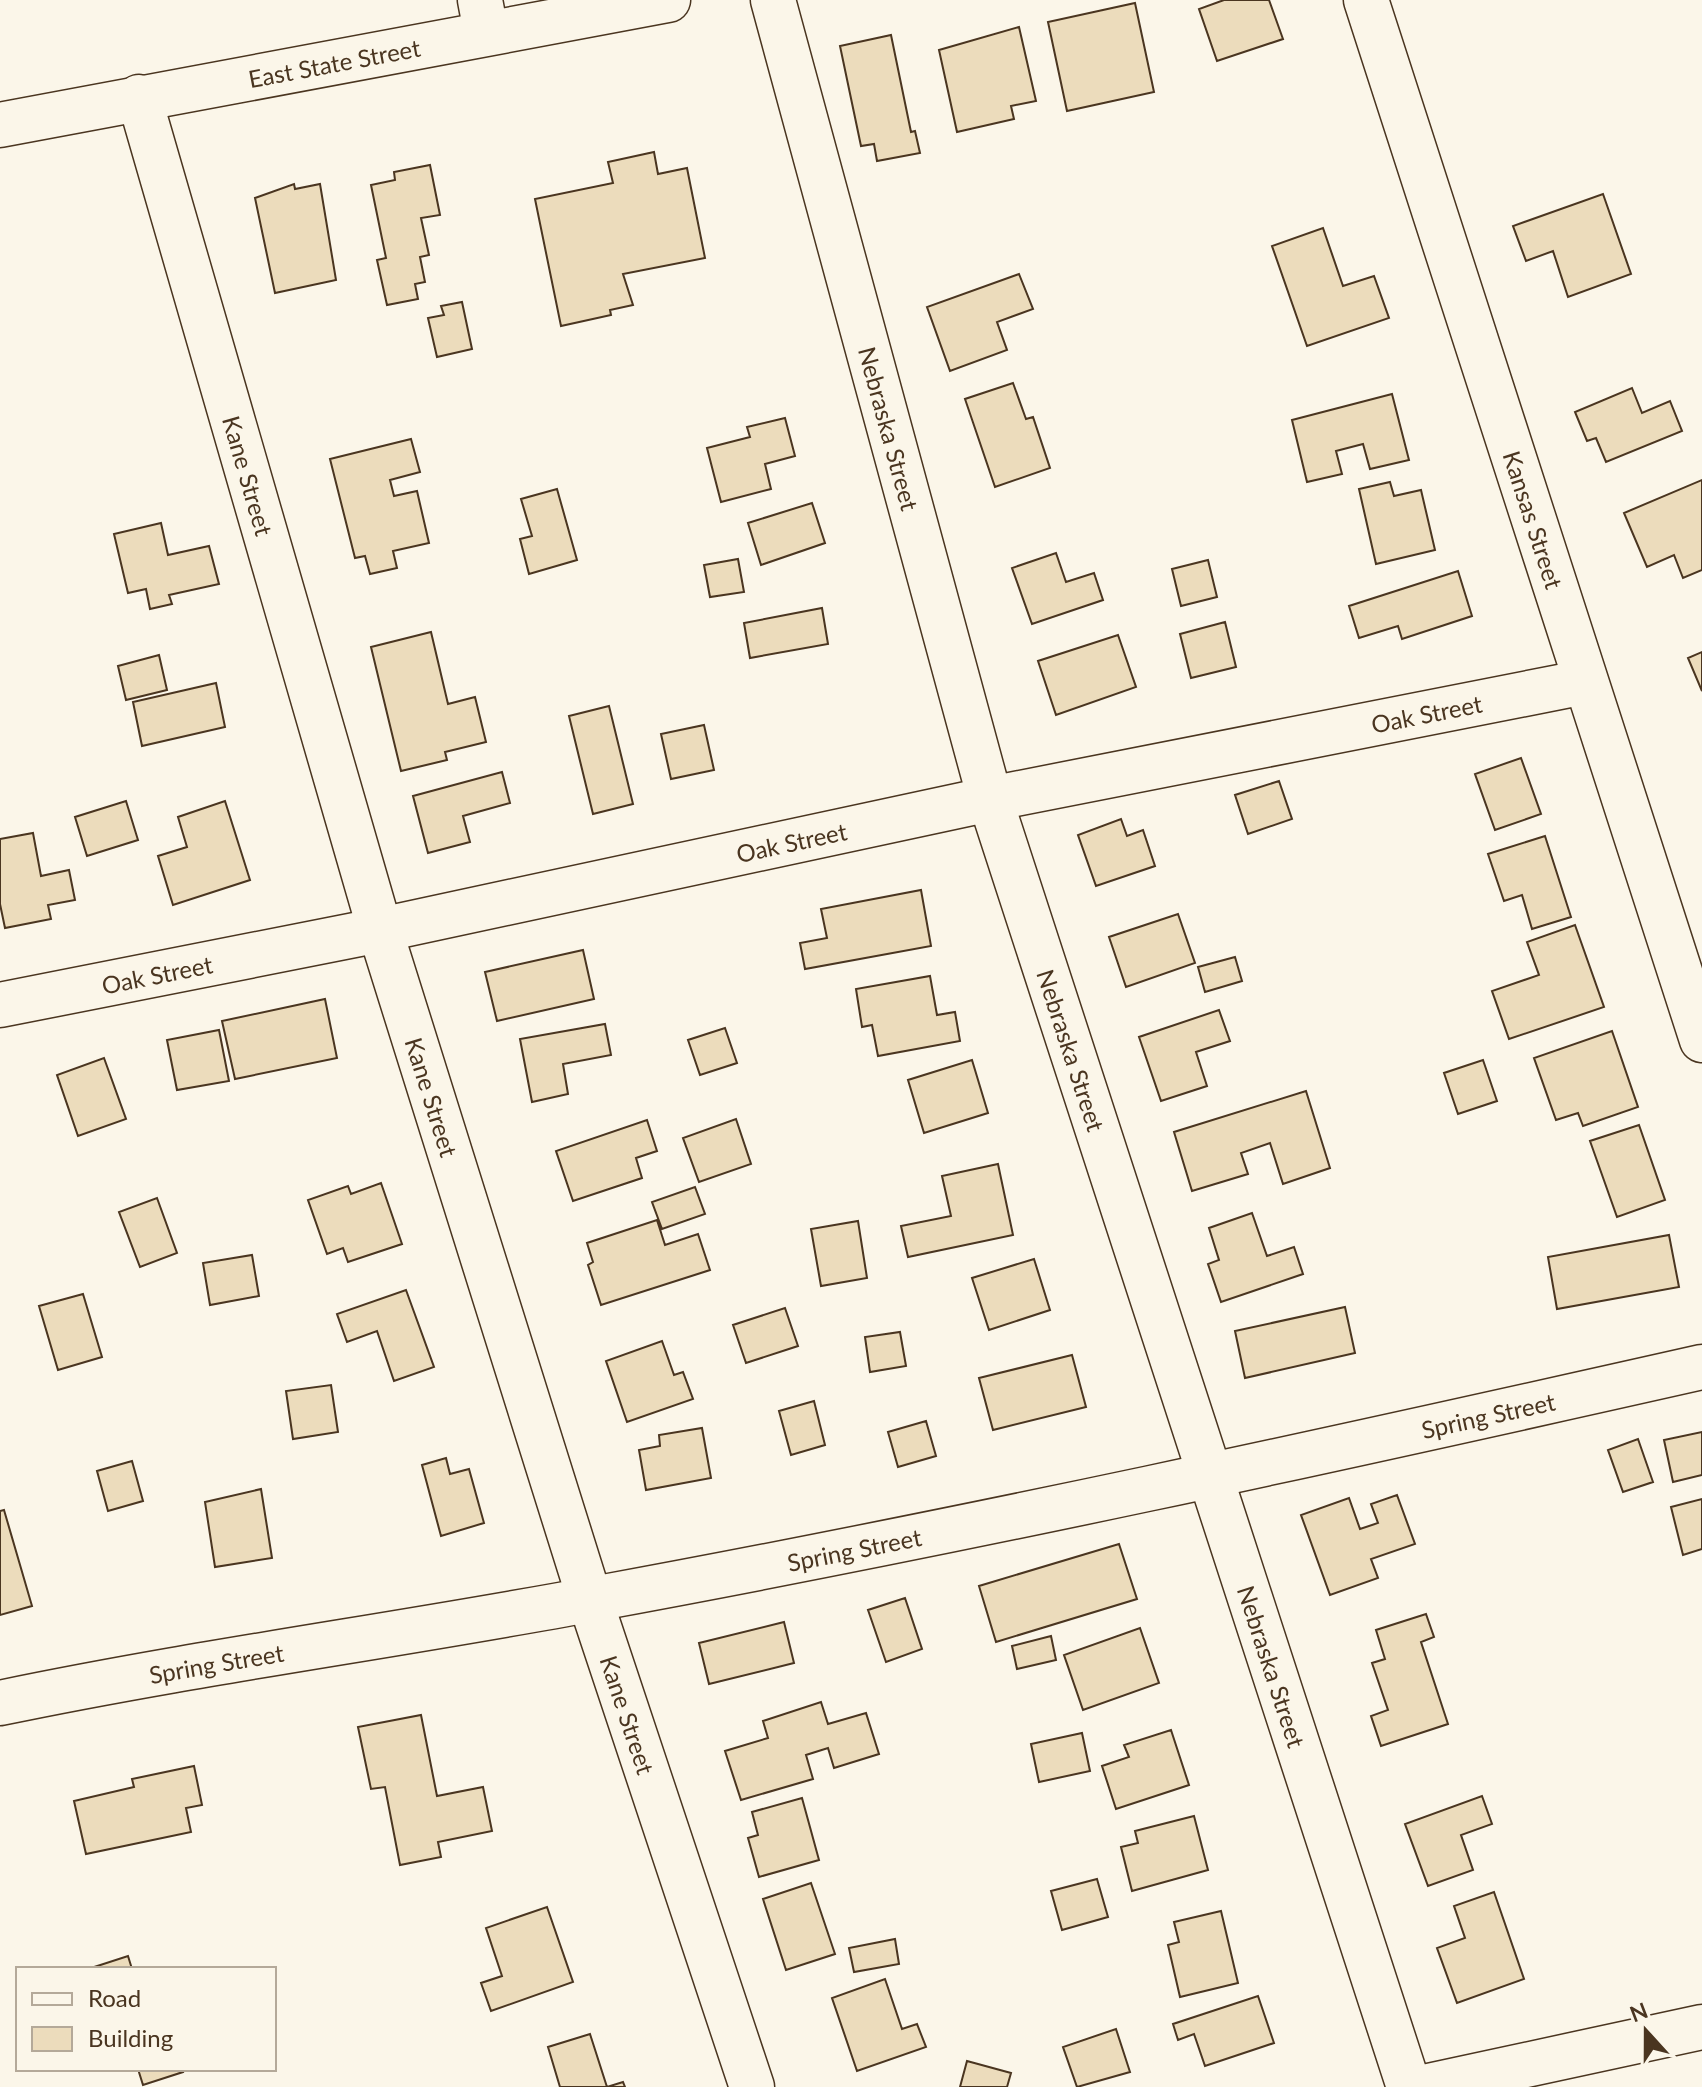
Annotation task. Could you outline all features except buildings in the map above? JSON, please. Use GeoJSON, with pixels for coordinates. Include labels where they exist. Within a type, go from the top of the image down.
{"type":"FeatureCollection","features":[{"type":"Feature","properties":{"kind":"street","name":"East State Street"},"geometry":{"type":"LineString","coordinates":[[0,125],[139,97],[483,16],[668,0]]}},
{"type":"Feature","properties":{"kind":"street","name":"Nebraska Street"},"geometry":{"type":"LineString","coordinates":[[773,0],[990,799],[1208,1479],[1409,2087]]}},
{"type":"Feature","properties":{"kind":"street","name":"Kansas Street"},"geometry":{"type":"LineString","coordinates":[[1366,0],[1702,1040]]}},
{"type":"Feature","properties":{"kind":"street","name":"Kane Street"},"geometry":{"type":"LineString","coordinates":[[139,97],[380,930],[590,1600],[752,2087]]}},
{"type":"Feature","properties":{"kind":"street","name":"Oak Street"},"geometry":{"type":"LineString","coordinates":[[0,1005],[380,930],[990,799],[1585,682]]}},
{"type":"Feature","properties":{"kind":"street","name":"Spring Street"},"geometry":{"type":"LineString","coordinates":[[0,1703],[168,1668],[590,1600],[1208,1479],[1702,1367]]}},
{"type":"Feature","properties":{"kind":"street"},"geometry":{"type":"LineString","coordinates":[[1424,2087],[1702,2027]]}}]}
